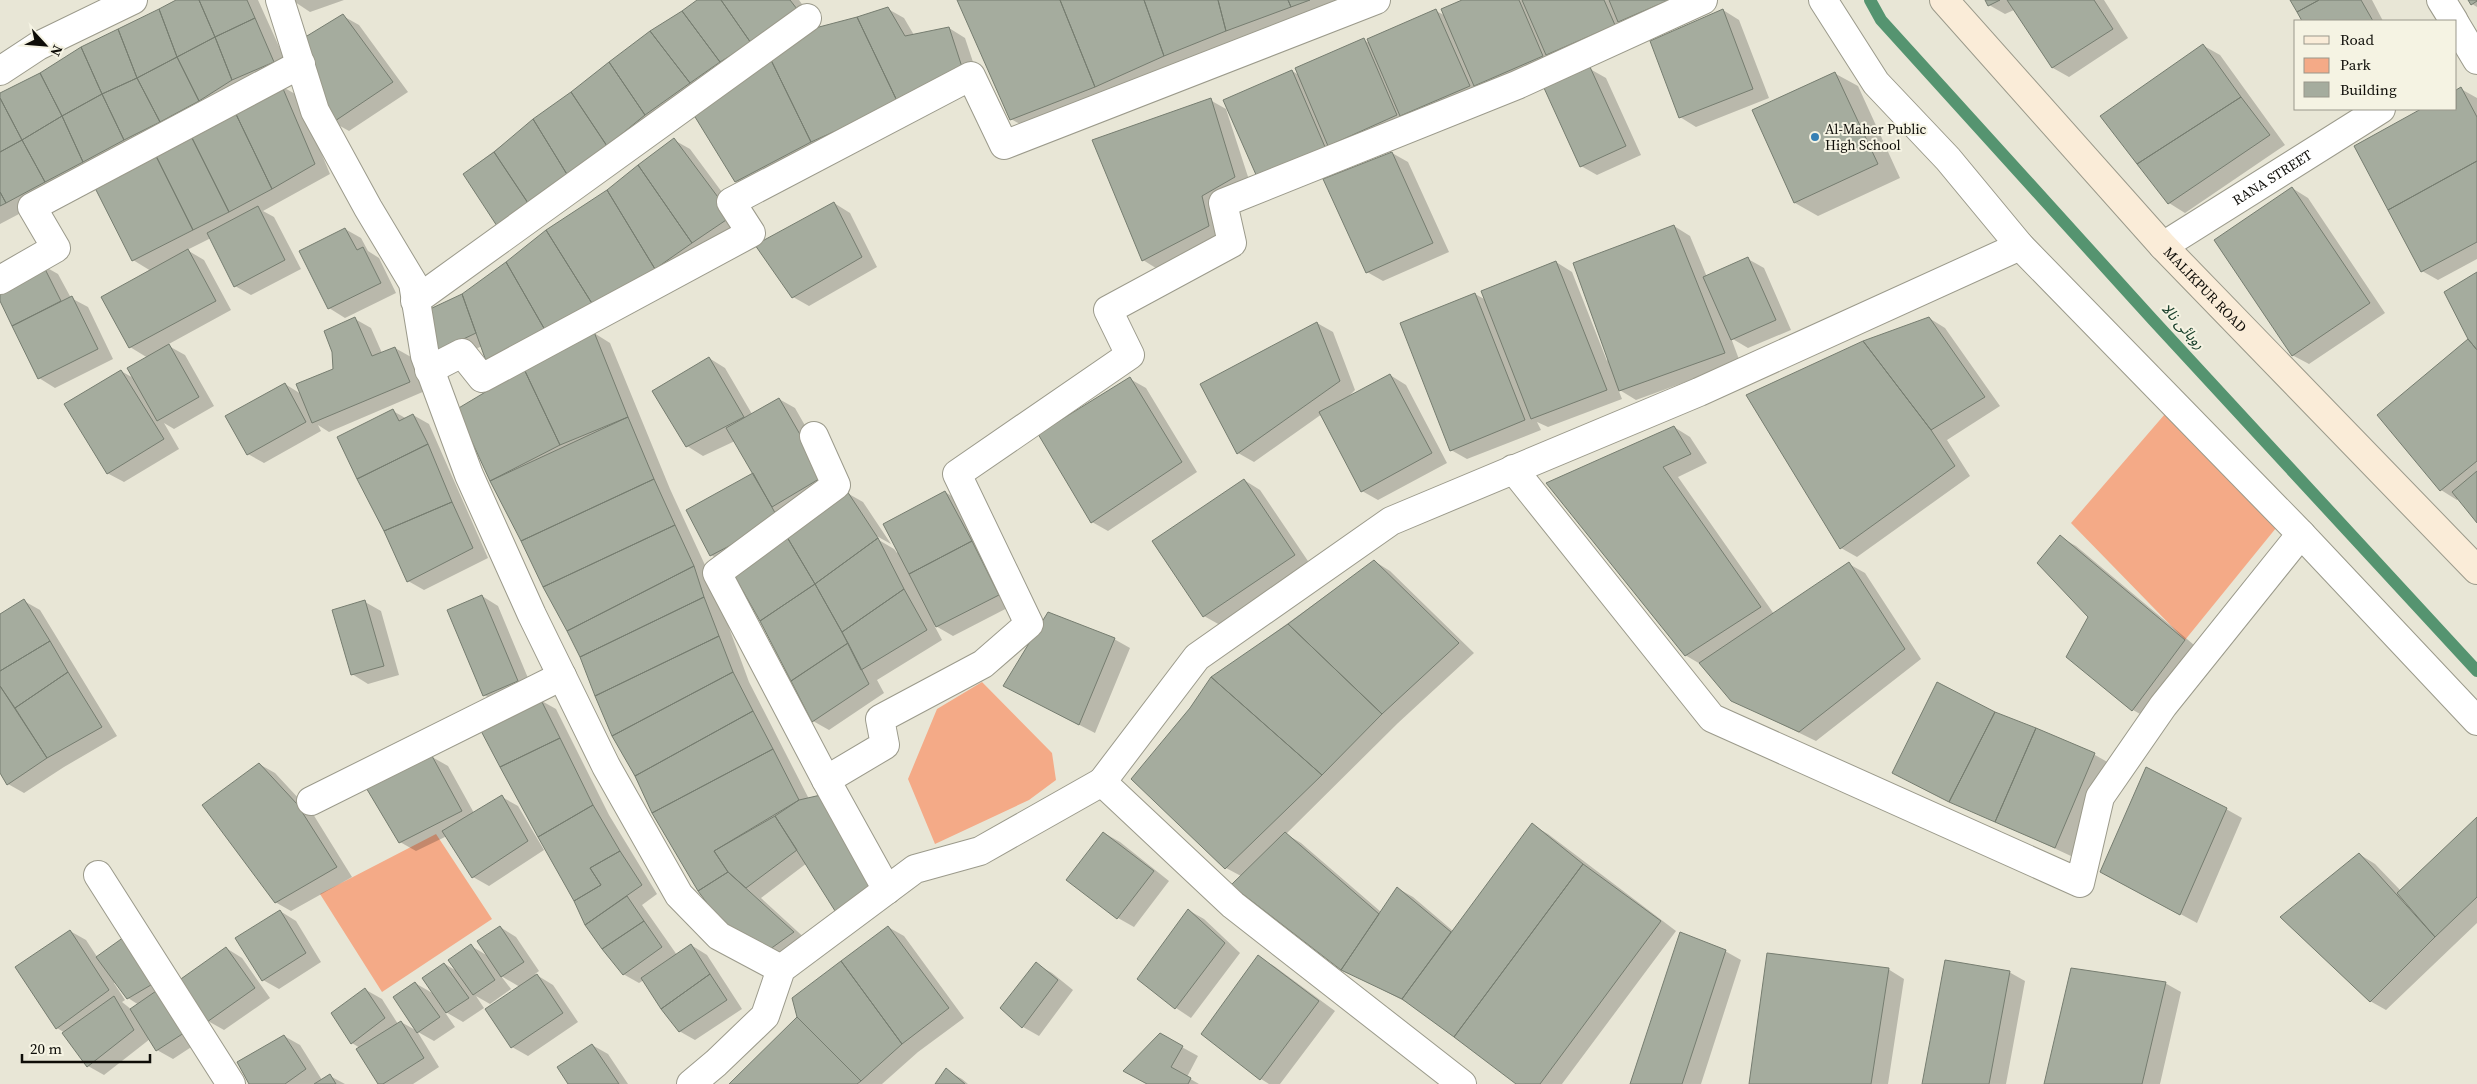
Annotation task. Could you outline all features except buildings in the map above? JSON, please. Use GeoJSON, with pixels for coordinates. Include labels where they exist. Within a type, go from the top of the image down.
{"type":"FeatureCollection","features":[{"type":"Feature","properties":{"kind":"street"},"geometry":{"type":"LineString","coordinates":[[0,71],[38,46],[133,0]]}},
{"type":"Feature","properties":{"kind":"street"},"geometry":{"type":"LineString","coordinates":[[280,0],[315,111],[412,283],[430,370],[469,475],[606,766],[679,895],[719,936],[781,969]]}},
{"type":"Feature","properties":{"kind":"street"},"geometry":{"type":"LineString","coordinates":[[430,370],[462,354],[482,378],[752,233],[731,202],[971,76],[1004,145],[1376,0]]}},
{"type":"Feature","properties":{"kind":"street"},"geometry":{"type":"LineString","coordinates":[[826,780],[885,745],[880,719],[983,664],[1029,624],[957,474],[1130,355],[1108,310],[1232,243],[1223,203],[1518,85],[1703,0]]}},
{"type":"Feature","properties":{"kind":"street"},"geometry":{"type":"LineString","coordinates":[[1823,0],[1876,83],[1948,160],[2020,246],[2301,534],[2477,721]]}},
{"type":"Feature","properties":{"kind":"street","name":"MALIKPUR ROAD"},"geometry":{"type":"LineString","coordinates":[[1944,0],[2163,246],[2477,570]]}},
{"type":"Feature","properties":{"kind":"street"},"geometry":{"type":"LineString","coordinates":[[2441,0],[2453,20]]}},
{"type":"Feature","properties":{"kind":"street"},"geometry":{"type":"LineString","coordinates":[[416,301],[807,18]]}},
{"type":"Feature","properties":{"kind":"street"},"geometry":{"type":"LineString","coordinates":[[2457,27],[2470,55]]}},
{"type":"Feature","properties":{"kind":"street"},"geometry":{"type":"LineString","coordinates":[[0,280],[56,248],[32,207],[300,64]]}},
{"type":"Feature","properties":{"kind":"street","name":"RANA STREET"},"geometry":{"type":"LineString","coordinates":[[2163,246],[2379,110]]}},
{"type":"Feature","properties":{"kind":"street"},"geometry":{"type":"LineString","coordinates":[[691,1084],[765,1016],[781,969],[915,869],[980,851],[1102,782],[1196,657],[1391,521],[1699,392],[2020,246]]}},
{"type":"Feature","properties":{"kind":"street"},"geometry":{"type":"LineString","coordinates":[[814,436],[836,485],[718,573],[826,780],[887,890]]}},
{"type":"Feature","properties":{"kind":"street"},"geometry":{"type":"LineString","coordinates":[[1513,469],[1712,718],[2080,884],[2100,797],[2163,706],[2301,534]]}},
{"type":"Feature","properties":{"kind":"street"},"geometry":{"type":"LineString","coordinates":[[311,801],[562,676]]}},
{"type":"Feature","properties":{"kind":"street"},"geometry":{"type":"LineString","coordinates":[[1102,782],[1233,906],[1462,1084]]}},
{"type":"Feature","properties":{"kind":"street"},"geometry":{"type":"LineString","coordinates":[[98,875],[231,1084]]}},
{"type":"Feature","properties":{"kind":"green space"},"geometry":{"type":"Polygon","coordinates":[[[2165,414],[2276,528],[2185,640],[2071,523],[2165,414]]]}},
{"type":"Feature","properties":{"kind":"green space"},"geometry":{"type":"Polygon","coordinates":[[[982,682],[1052,753],[1056,780],[1029,800],[935,844],[908,779],[937,709],[982,682]]]}},
{"type":"Feature","properties":{"kind":"green space"},"geometry":{"type":"Polygon","coordinates":[[[436,834],[492,919],[382,992],[320,894],[436,834]]]}},
{"type":"Feature","properties":{"kind":"waterway","name":"روہائی نالا"},"geometry":{"type":"LineString","coordinates":[[1870,0],[1881,20],[2153,320],[2477,671]]}},
{"type":"Feature","properties":{"kind":"place","name":"Al-Maher Public High School"},"geometry":{"type":"Point","coordinates":[1815,137]}}]}
